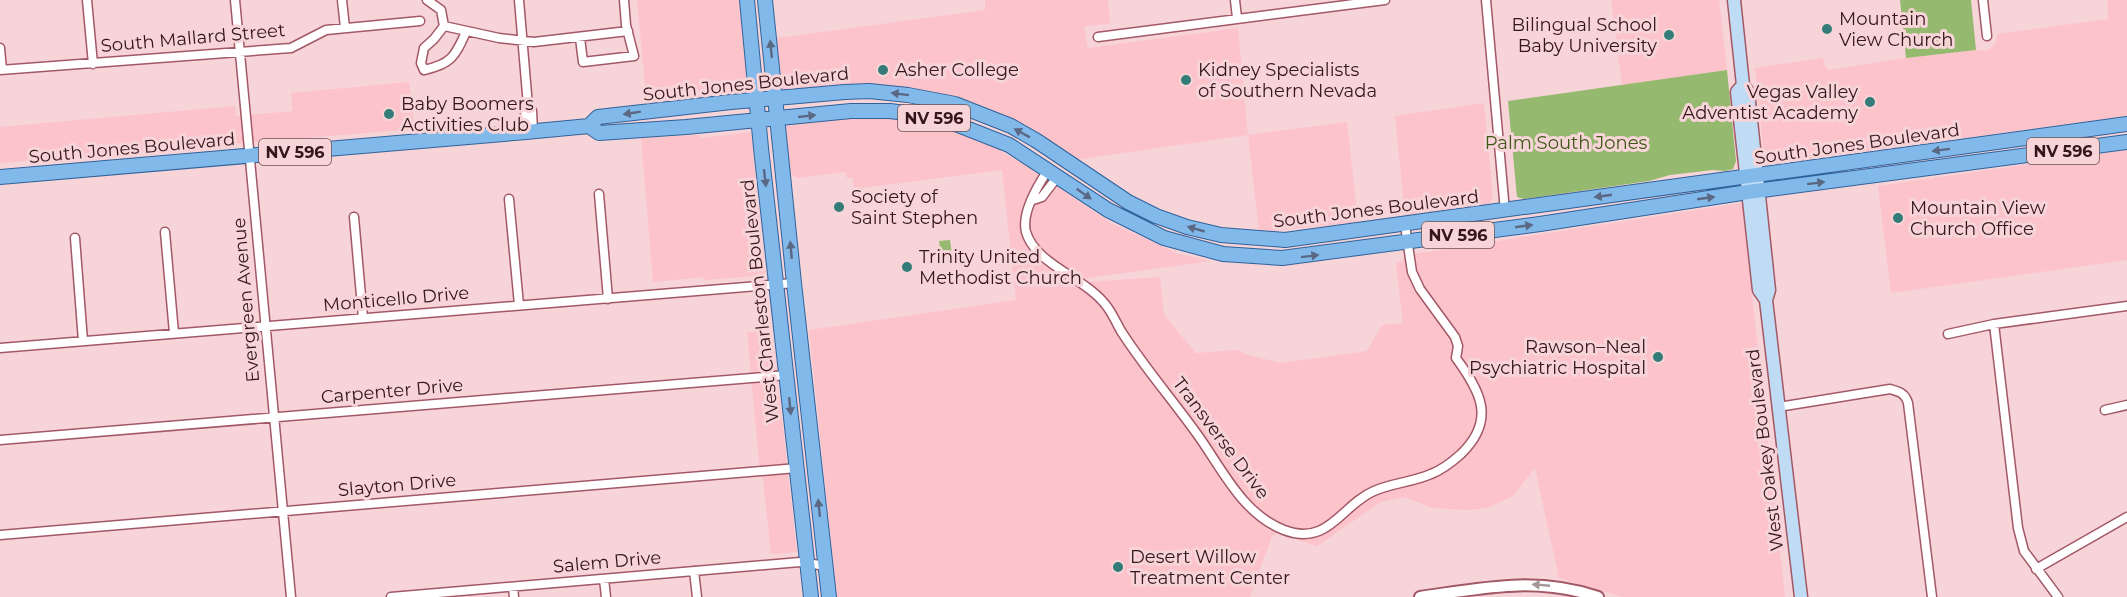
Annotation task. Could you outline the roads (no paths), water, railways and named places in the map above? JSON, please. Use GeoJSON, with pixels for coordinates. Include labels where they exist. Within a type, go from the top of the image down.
{"type":"FeatureCollection","features":[{"type":"Feature","properties":{"kind":"main road","name":"West Charleston Boulevard"},"geometry":{"type":"LineString","coordinates":[[747,0],[758,120],[811,597]]}},
{"type":"Feature","properties":{"kind":"main road","name":"West Charleston Boulevard"},"geometry":{"type":"LineString","coordinates":[[765,0],[829,597]]}},
{"type":"Feature","properties":{"kind":"main road","name":"West Oakey Boulevard"},"geometry":{"type":"LineString","coordinates":[[1734,0],[1743,85],[1748,92],[1759,290],[1766,300],[1801,597]]}},
{"type":"Feature","properties":{"kind":"main road","name":"South Jones Boulevard"},"geometry":{"type":"LineString","coordinates":[[0,177],[530,132],[589,126],[598,117],[776,98],[869,91],[943,101],[979,112],[1011,126],[1128,202],[1156,216],[1205,232],[1253,239],[1295,240],[2127,124]]}},
{"type":"Feature","properties":{"kind":"main road","name":"South Jones Boulevard"},"geometry":{"type":"LineString","coordinates":[[589,126],[599,133],[852,111],[913,114],[948,121],[1009,145],[1108,210],[1164,238],[1208,251],[1251,257],[1298,257],[1753,191],[2127,142]]}},
{"type":"Feature","properties":{"kind":"main road"},"geometry":{"type":"LineString","coordinates":[[1999,143],[1999,160]]}},
{"type":"Feature","properties":{"kind":"main road"},"geometry":{"type":"LineString","coordinates":[[1036,161],[1053,161],[1062,158]]}},
{"type":"Feature","properties":{"kind":"main road"},"geometry":{"type":"LineString","coordinates":[[1053,173],[1055,168],[1065,171],[1077,168]]}},
{"type":"Feature","properties":{"kind":"main road"},"geometry":{"type":"LineString","coordinates":[[1251,257],[1253,239]]}},
{"type":"Feature","properties":{"kind":"main road"},"geometry":{"type":"LineString","coordinates":[[784,348],[795,378],[807,390]]}},
{"type":"Feature","properties":{"kind":"street"},"geometry":{"type":"LineString","coordinates":[[87,0],[93,64]]}},
{"type":"Feature","properties":{"kind":"street","name":"Evergreen Avenue"},"geometry":{"type":"LineString","coordinates":[[235,0],[291,597]]}},
{"type":"Feature","properties":{"kind":"street"},"geometry":{"type":"LineString","coordinates":[[342,0],[345,28]]}},
{"type":"Feature","properties":{"kind":"street"},"geometry":{"type":"LineString","coordinates":[[428,0],[441,10],[444,26],[435,39],[424,48],[421,63],[424,70],[441,66],[454,57],[466,32]]}},
{"type":"Feature","properties":{"kind":"street"},"geometry":{"type":"LineString","coordinates":[[519,0],[528,106],[525,112],[530,132]]}},
{"type":"Feature","properties":{"kind":"street"},"geometry":{"type":"LineString","coordinates":[[580,38],[583,62],[634,56],[624,0]]}},
{"type":"Feature","properties":{"kind":"street"},"geometry":{"type":"LineString","coordinates":[[1235,0],[1237,18]]}},
{"type":"Feature","properties":{"kind":"street"},"geometry":{"type":"LineString","coordinates":[[1098,37],[1385,0]]}},
{"type":"Feature","properties":{"kind":"street"},"geometry":{"type":"LineString","coordinates":[[1486,0],[1505,211]]}},
{"type":"Feature","properties":{"kind":"street"},"geometry":{"type":"LineString","coordinates":[[1983,0],[1987,36]]}},
{"type":"Feature","properties":{"kind":"street","name":"South Mallard Street"},"geometry":{"type":"LineString","coordinates":[[1,70],[291,48],[326,30],[420,21]]}},
{"type":"Feature","properties":{"kind":"street"},"geometry":{"type":"LineString","coordinates":[[444,26],[499,38],[534,42],[628,32]]}},
{"type":"Feature","properties":{"kind":"street"},"geometry":{"type":"LineString","coordinates":[[0,48],[1,70]]}},
{"type":"Feature","properties":{"kind":"street","name":"Transverse Drive"},"geometry":{"type":"LineString","coordinates":[[1053,173],[1034,190],[1033,200],[1026,213],[1024,222],[1026,231],[1035,249],[1095,292],[1238,493],[1268,523],[1297,533],[1307,534],[1334,523],[1373,491],[1432,474],[1457,458],[1477,432],[1483,412],[1478,393],[1456,358],[1458,346],[1455,337],[1420,289],[1412,272],[1405,225]]}},
{"type":"Feature","properties":{"kind":"street"},"geometry":{"type":"LineString","coordinates":[[599,194],[608,298]]}},
{"type":"Feature","properties":{"kind":"street"},"geometry":{"type":"LineString","coordinates":[[509,199],[519,305]]}},
{"type":"Feature","properties":{"kind":"street"},"geometry":{"type":"LineString","coordinates":[[354,217],[363,318]]}},
{"type":"Feature","properties":{"kind":"street"},"geometry":{"type":"LineString","coordinates":[[165,232],[174,333]]}},
{"type":"Feature","properties":{"kind":"street"},"geometry":{"type":"LineString","coordinates":[[75,238],[83,341]]}},
{"type":"Feature","properties":{"kind":"street","name":"Monticello Drive"},"geometry":{"type":"LineString","coordinates":[[0,348],[794,283]]}},
{"type":"Feature","properties":{"kind":"street"},"geometry":{"type":"LineString","coordinates":[[1948,334],[1994,324],[2127,306]]}},
{"type":"Feature","properties":{"kind":"street"},"geometry":{"type":"LineString","coordinates":[[1994,324],[2018,528],[2024,551],[2058,597]]}},
{"type":"Feature","properties":{"kind":"street","name":"Carpenter Drive"},"geometry":{"type":"LineString","coordinates":[[0,440],[787,375]]}},
{"type":"Feature","properties":{"kind":"street"},"geometry":{"type":"LineString","coordinates":[[1778,408],[1890,389],[1902,392],[1908,403],[1932,597]]}},
{"type":"Feature","properties":{"kind":"street"},"geometry":{"type":"LineString","coordinates":[[2105,410],[2127,405]]}},
{"type":"Feature","properties":{"kind":"street","name":"Slayton Drive"},"geometry":{"type":"LineString","coordinates":[[0,535],[797,468]]}},
{"type":"Feature","properties":{"kind":"street"},"geometry":{"type":"LineString","coordinates":[[2037,569],[2127,517]]}},
{"type":"Feature","properties":{"kind":"street","name":"Salem Drive"},"geometry":{"type":"LineString","coordinates":[[391,597],[807,562],[826,566]]}},
{"type":"Feature","properties":{"kind":"street"},"geometry":{"type":"LineString","coordinates":[[694,571],[697,597]]}},
{"type":"Feature","properties":{"kind":"street"},"geometry":{"type":"LineString","coordinates":[[604,579],[606,597]]}},
{"type":"Feature","properties":{"kind":"street"},"geometry":{"type":"LineString","coordinates":[[1420,597],[1475,593],[1537,584],[1598,597]]}},
{"type":"Feature","properties":{"kind":"street"},"geometry":{"type":"LineString","coordinates":[[513,587],[514,597]]}},
{"type":"Feature","properties":{"kind":"place","name":"Mountain View Church"},"geometry":{"type":"Point","coordinates":[1827,29]}},
{"type":"Feature","properties":{"kind":"place","name":"Bilingual School Baby University"},"geometry":{"type":"Point","coordinates":[1669,35]}},
{"type":"Feature","properties":{"kind":"place","name":"Asher College"},"geometry":{"type":"Point","coordinates":[883,70]}},
{"type":"Feature","properties":{"kind":"place","name":"Kidney Specialists of Southern Nevada"},"geometry":{"type":"Point","coordinates":[1186,80]}},
{"type":"Feature","properties":{"kind":"place","name":"Vegas Valley Adventist Academy"},"geometry":{"type":"Point","coordinates":[1870,102]}},
{"type":"Feature","properties":{"kind":"place","name":"Baby Boomers Activities Club"},"geometry":{"type":"Point","coordinates":[389,114]}},
{"type":"Feature","properties":{"kind":"place","name":"Society of Saint Stephen"},"geometry":{"type":"Point","coordinates":[839,207]}},
{"type":"Feature","properties":{"kind":"place","name":"Mountain View Church Office"},"geometry":{"type":"Point","coordinates":[1898,218]}},
{"type":"Feature","properties":{"kind":"place","name":"Trinity United Methodist Church"},"geometry":{"type":"Point","coordinates":[907,267]}},
{"type":"Feature","properties":{"kind":"place","name":"Rawson–Neal Psychiatric Hospital"},"geometry":{"type":"Point","coordinates":[1658,357]}},
{"type":"Feature","properties":{"kind":"place","name":"Desert Willow Treatment Center"},"geometry":{"type":"Point","coordinates":[1118,567]}},
{"type":"Feature","properties":{"kind":"park label","name":"Palm South Jones"},"geometry":{"type":"Point","coordinates":[1566,143]}}]}
